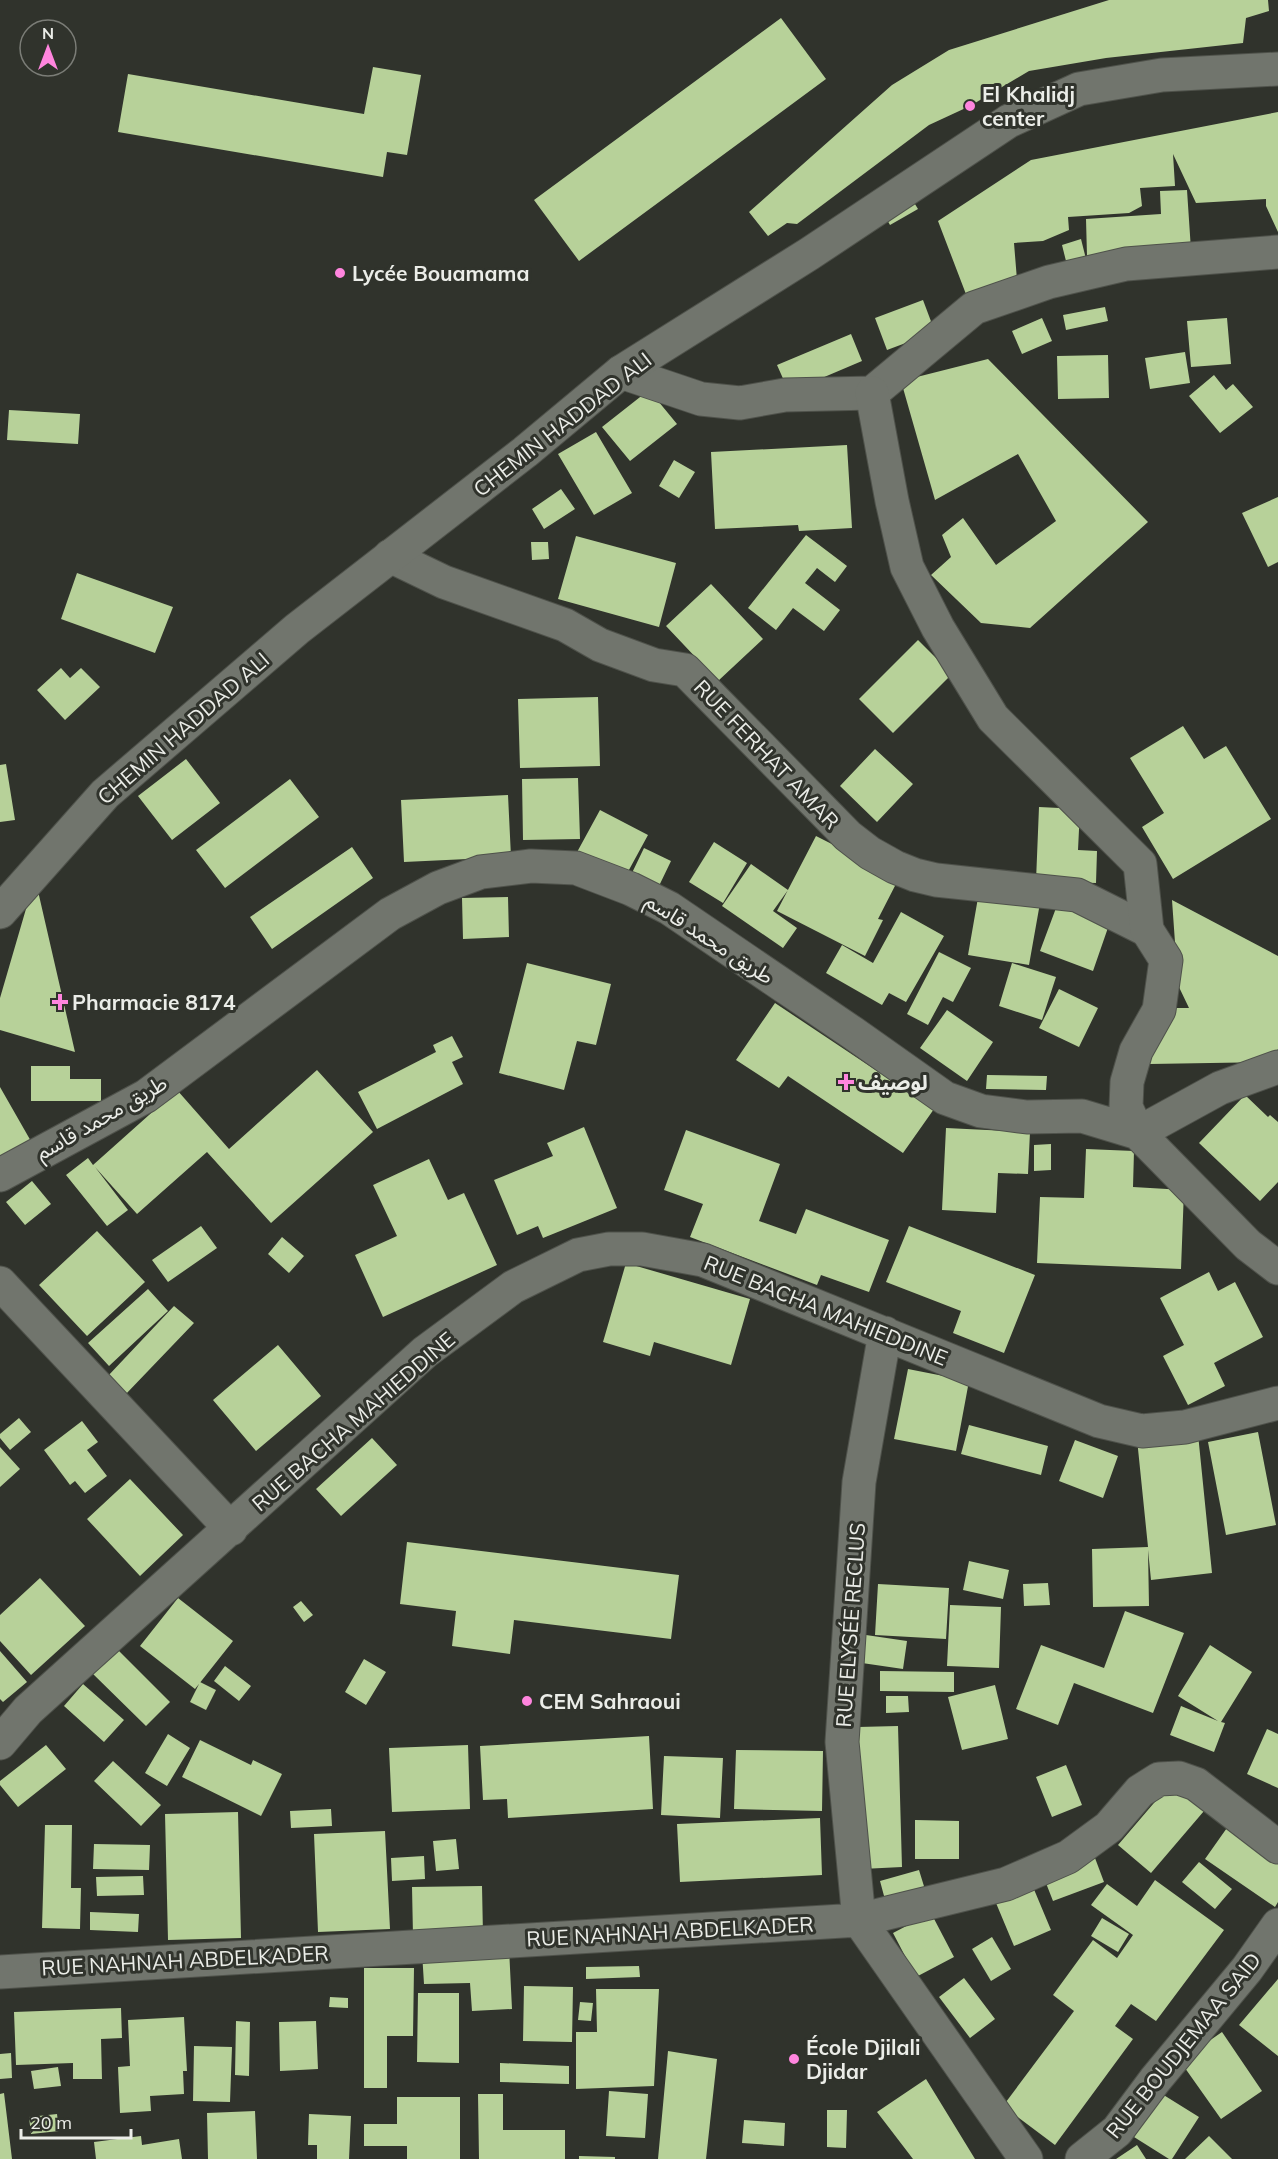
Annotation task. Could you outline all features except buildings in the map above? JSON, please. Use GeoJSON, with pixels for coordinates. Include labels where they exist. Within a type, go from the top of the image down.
{"type":"FeatureCollection","features":[{"type":"Feature","properties":{"kind":"street","name":"CHEMIN HADDAD ALI"},"geometry":{"type":"LineString","coordinates":[[0,912],[105,794],[297,629],[525,452],[621,372],[809,254],[1009,121],[1079,89],[1162,75],[1278,69]]}},
{"type":"Feature","properties":{"kind":"street"},"geometry":{"type":"LineString","coordinates":[[621,372],[701,399],[740,403],[785,395],[872,393],[974,308],[1049,282],[1126,264],[1278,252]]}},
{"type":"Feature","properties":{"kind":"street"},"geometry":{"type":"LineString","coordinates":[[872,393],[907,567],[938,628],[993,718],[1140,864],[1147,930],[1166,960],[1159,1010],[1136,1051],[1126,1082],[1126,1107],[1138,1133],[1248,1245],[1278,1268]]}},
{"type":"Feature","properties":{"kind":"street","name":"RUE FERHAT AMAR"},"geometry":{"type":"LineString","coordinates":[[390,556],[444,582],[565,625],[600,645],[654,665],[686,670],[848,836],[870,853],[895,867],[936,880],[1077,895],[1147,930]]}},
{"type":"Feature","properties":{"kind":"street","name":"طريق محمد قاسم"},"geometry":{"type":"LineString","coordinates":[[0,1175],[146,1096],[390,914],[438,888],[481,872],[531,866],[576,868],[631,889],[669,908],[945,1098],[981,1111],[1027,1117],[1082,1116],[1138,1133]]}},
{"type":"Feature","properties":{"kind":"street"},"geometry":{"type":"LineString","coordinates":[[1138,1133],[1220,1088],[1278,1067]]}},
{"type":"Feature","properties":{"kind":"street","name":"RUE BACHA MAHIEDDINE"},"geometry":{"type":"LineString","coordinates":[[0,1743],[28,1710],[425,1352],[513,1287],[578,1255],[609,1249],[642,1249],[703,1260],[885,1332],[1099,1421],[1142,1431],[1185,1427],[1278,1403]]}},
{"type":"Feature","properties":{"kind":"street"},"geometry":{"type":"LineString","coordinates":[[0,1283],[231,1528]]}},
{"type":"Feature","properties":{"kind":"street","name":"RUE ELYSÉE RECLUS"},"geometry":{"type":"LineString","coordinates":[[859,1920],[842,1742],[859,1482],[885,1332]]}},
{"type":"Feature","properties":{"kind":"street","name":"RUE NAHNAH ABDELKADER"},"geometry":{"type":"LineString","coordinates":[[0,1972],[859,1920],[1006,1884],[1068,1857],[1109,1827],[1140,1791],[1159,1779],[1179,1778],[1196,1784],[1278,1847]]}},
{"type":"Feature","properties":{"kind":"street"},"geometry":{"type":"LineString","coordinates":[[859,1920],[1026,2159]]}},
{"type":"Feature","properties":{"kind":"street","name":"RUE BOUDJEMAA SAID"},"geometry":{"type":"LineString","coordinates":[[1082,2159],[1117,2131],[1155,2080],[1247,1969],[1278,1925]]}},
{"type":"Feature","properties":{"kind":"place","name":"El Khalidj center"},"geometry":{"type":"Point","coordinates":[970,106]}},
{"type":"Feature","properties":{"kind":"place","name":"Lycée Bouamama"},"geometry":{"type":"Point","coordinates":[340,273]}},
{"type":"Feature","properties":{"kind":"place","name":"Pharmacie 8174"},"geometry":{"type":"Point","coordinates":[60,1002]}},
{"type":"Feature","properties":{"kind":"place","name":"لوصيف"},"geometry":{"type":"Point","coordinates":[846,1082]}},
{"type":"Feature","properties":{"kind":"place","name":"CEM Sahraoui"},"geometry":{"type":"Point","coordinates":[527,1701]}},
{"type":"Feature","properties":{"kind":"place","name":"École Djilali Djidar"},"geometry":{"type":"Point","coordinates":[794,2059]}}]}
